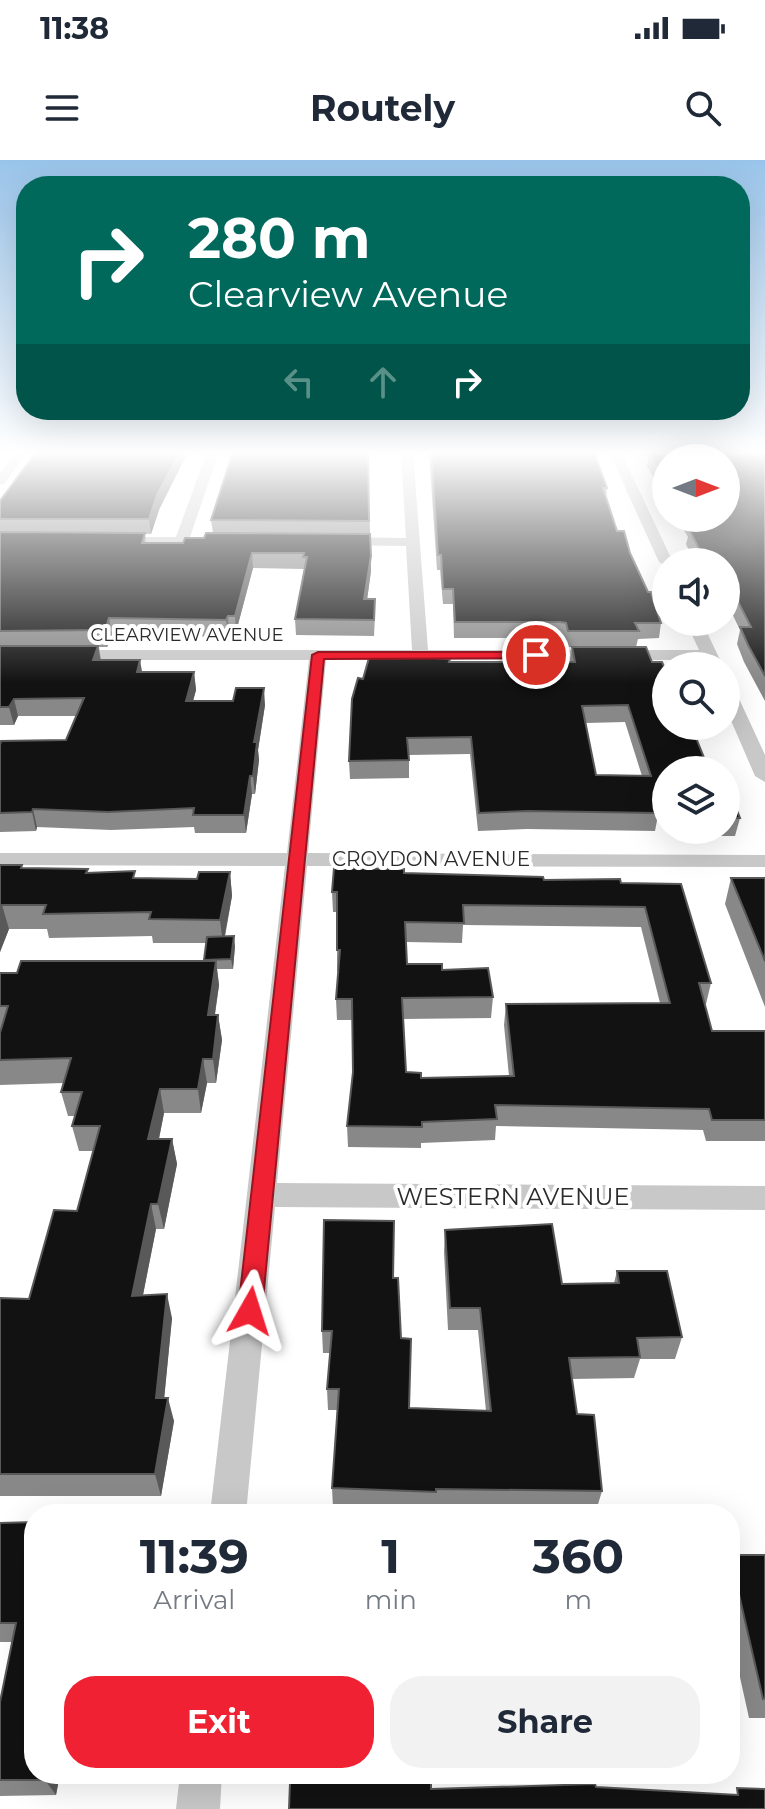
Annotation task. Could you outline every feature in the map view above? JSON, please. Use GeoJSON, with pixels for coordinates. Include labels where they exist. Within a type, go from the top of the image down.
{"type":"FeatureCollection","features":[{"type":"Feature","properties":{"kind":"street"},"geometry":{"type":"LineString","coordinates":[[182,540],[186,529]]}},
{"type":"Feature","properties":{"kind":"street"},"geometry":{"type":"LineString","coordinates":[[410,529],[420,655]]}},
{"type":"Feature","properties":{"kind":"street"},"geometry":{"type":"LineString","coordinates":[[651,529],[660,548]]}},
{"type":"Feature","properties":{"kind":"street"},"geometry":{"type":"LineString","coordinates":[[106,541],[227,541]]}},
{"type":"Feature","properties":{"kind":"street"},"geometry":{"type":"LineString","coordinates":[[319,541],[411,542]]}},
{"type":"Feature","properties":{"kind":"street","name":"CLEARVIEW AVENUE"},"geometry":{"type":"LineString","coordinates":[[48,655],[420,655],[652,660]]}},
{"type":"Feature","properties":{"kind":"street"},"geometry":{"type":"LineString","coordinates":[[229,1504],[318,655]]}},
{"type":"Feature","properties":{"kind":"street"},"geometry":{"type":"LineString","coordinates":[[740,714],[759,747],[765,776]]}},
{"type":"Feature","properties":{"kind":"street","name":"CROYDON AVENUE"},"geometry":{"type":"LineString","coordinates":[[0,859],[765,861]]}},
{"type":"Feature","properties":{"kind":"street","name":"WESTERN AVENUE"},"geometry":{"type":"LineString","coordinates":[[262,1195],[765,1198]]}},
{"type":"Feature","properties":{"kind":"street"},"geometry":{"type":"LineString","coordinates":[[198,1809],[200,1784]]}},
{"type":"Feature","properties":{"kind":"building"},"geometry":{"type":"Polygon","coordinates":[[[436,529],[624,531],[630,553],[652,595],[652,623],[635,623],[639,631],[568,631],[566,623],[560,622],[455,622],[453,589],[443,589],[441,555],[438,555],[436,529]]]}},
{"type":"Feature","properties":{"kind":"building"},"geometry":{"type":"Polygon","coordinates":[[[765,529],[765,676],[740,627],[751,627],[740,605],[740,548],[698,548],[690,532],[765,529]]]}},
{"type":"Feature","properties":{"kind":"building"},"geometry":{"type":"Polygon","coordinates":[[[0,532],[145,533],[142,543],[183,543],[185,538],[204,538],[206,533],[370,534],[371,556],[364,599],[375,599],[374,620],[295,619],[307,557],[303,557],[304,553],[252,553],[235,616],[228,616],[226,620],[109,618],[105,630],[0,631],[0,532]]]}},
{"type":"Feature","properties":{"kind":"building"},"geometry":{"type":"Polygon","coordinates":[[[0,646],[98,646],[93,660],[140,660],[137,672],[194,672],[186,701],[233,701],[236,688],[264,688],[254,742],[257,742],[253,776],[250,776],[244,815],[193,815],[194,808],[108,812],[33,809],[32,812],[0,813],[1,741],[66,740],[84,698],[14,699],[9,707],[0,707],[0,646]]]}},
{"type":"Feature","properties":{"kind":"building"},"geometry":{"type":"Polygon","coordinates":[[[572,647],[646,647],[652,662],[652,740],[697,740],[704,756],[652,756],[652,813],[479,813],[471,737],[407,738],[409,760],[349,761],[352,699],[358,678],[363,679],[370,654],[450,659],[449,662],[575,662],[572,647]],[[628,705],[582,706],[596,775],[651,776],[628,705]]]}},
{"type":"Feature","properties":{"kind":"building"},"geometry":{"type":"Polygon","coordinates":[[[0,865],[88,869],[86,873],[135,871],[133,878],[197,879],[199,872],[230,872],[220,920],[149,919],[151,912],[43,914],[46,905],[2,905],[0,910],[0,865]]]}},
{"type":"Feature","properties":{"kind":"building"},"geometry":{"type":"Polygon","coordinates":[[[334,868],[681,884],[711,983],[699,983],[712,1031],[765,1031],[765,1120],[712,1120],[709,1109],[495,1105],[497,1119],[422,1122],[422,1127],[347,1126],[353,1072],[352,999],[336,999],[340,950],[337,950],[337,892],[332,892],[334,868]],[[463,905],[464,923],[405,922],[407,964],[442,964],[442,970],[488,968],[493,997],[402,998],[406,1072],[421,1073],[421,1078],[514,1076],[506,1004],[670,1003],[645,907],[463,905]]]}},
{"type":"Feature","properties":{"kind":"building"},"geometry":{"type":"Polygon","coordinates":[[[731,878],[765,878],[765,961],[731,878]]]}},
{"type":"Feature","properties":{"kind":"building"},"geometry":{"type":"Polygon","coordinates":[[[234,936],[231,959],[204,960],[207,937],[234,936]]]}},
{"type":"Feature","properties":{"kind":"building"},"geometry":{"type":"Polygon","coordinates":[[[21,961],[216,961],[208,1015],[218,1015],[213,1059],[203,1059],[198,1089],[160,1089],[148,1139],[172,1139],[158,1204],[151,1204],[132,1296],[167,1294],[156,1398],[168,1398],[155,1474],[0,1474],[0,1298],[29,1299],[54,1210],[77,1211],[100,1126],[72,1126],[82,1092],[61,1092],[71,1058],[0,1060],[0,1033],[8,1006],[0,1006],[0,973],[17,973],[21,961]]]}},
{"type":"Feature","properties":{"kind":"building"},"geometry":{"type":"Polygon","coordinates":[[[324,1220],[394,1221],[393,1278],[398,1278],[401,1338],[411,1339],[409,1408],[491,1411],[480,1308],[450,1308],[445,1230],[552,1224],[562,1284],[619,1283],[617,1271],[667,1271],[682,1337],[637,1338],[640,1357],[569,1358],[577,1414],[594,1415],[602,1491],[436,1489],[436,1492],[332,1488],[339,1389],[327,1389],[332,1331],[322,1331],[324,1220]]]}},
{"type":"Feature","properties":{"kind":"building"},"geometry":{"type":"Polygon","coordinates":[[[24,1522],[24,1780],[0,1780],[0,1702],[16,1623],[0,1623],[0,1523],[24,1522]]]}},
{"type":"Feature","properties":{"kind":"building"},"geometry":{"type":"Polygon","coordinates":[[[740,1555],[765,1555],[763,1699],[740,1599],[740,1555]]]}},
{"type":"Feature","properties":{"kind":"building"},"geometry":{"type":"Polygon","coordinates":[[[290,1784],[431,1784],[431,1789],[595,1784],[596,1787],[738,1795],[737,1788],[765,1789],[765,1809],[289,1809],[290,1784]]]}},
{"type":"Feature","properties":{"kind":"route"},"geometry":{"type":"LineString","coordinates":[[250,1311],[318,655],[536,655]]}}]}
